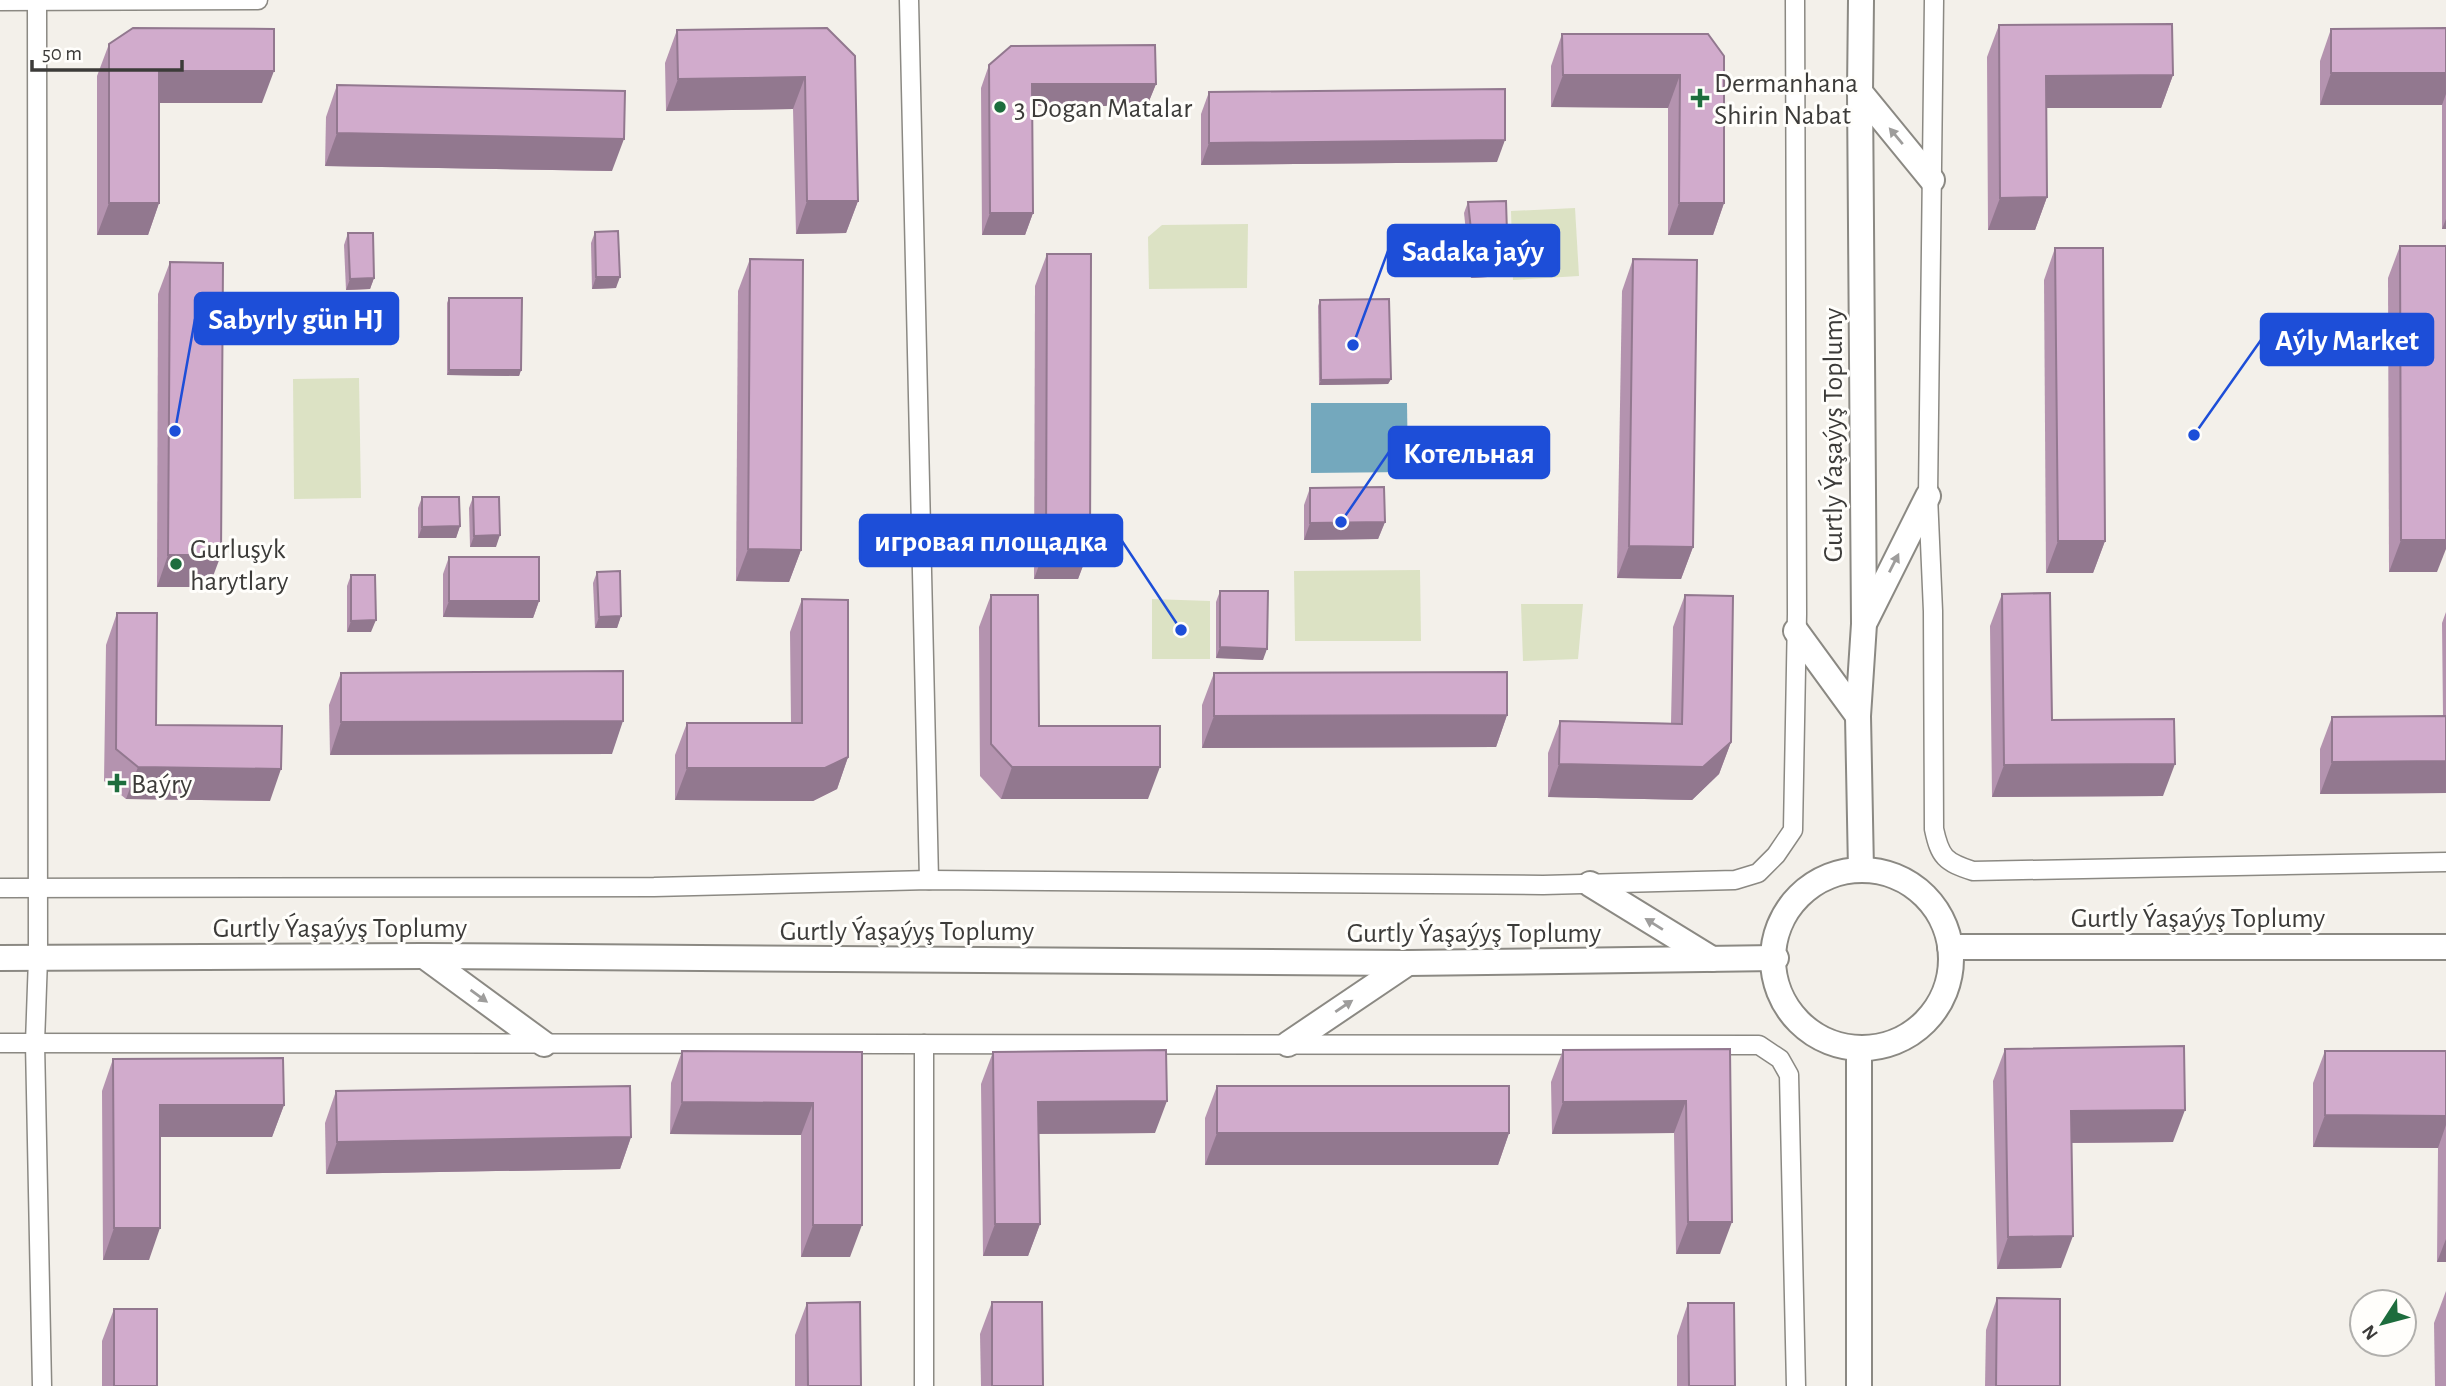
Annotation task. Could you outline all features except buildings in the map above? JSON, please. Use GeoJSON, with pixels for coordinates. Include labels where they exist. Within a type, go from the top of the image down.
{"type":"FeatureCollection","features":[{"type":"Feature","properties":{"kind":"street"},"geometry":{"type":"LineString","coordinates":[[37,0],[36,1043],[42,1386]]}},
{"type":"Feature","properties":{"kind":"street"},"geometry":{"type":"LineString","coordinates":[[0,1],[258,0]]}},
{"type":"Feature","properties":{"kind":"street"},"geometry":{"type":"LineString","coordinates":[[909,0],[929,880]]}},
{"type":"Feature","properties":{"kind":"street"},"geometry":{"type":"LineString","coordinates":[[1795,0],[1796,631],[1858,716]]}},
{"type":"Feature","properties":{"kind":"street","name":"Gurtly Ýaşaýyş Toplumy"},"geometry":{"type":"LineString","coordinates":[[1861,0],[1864,624],[1858,716],[1861,870]]}},
{"type":"Feature","properties":{"kind":"street"},"geometry":{"type":"LineString","coordinates":[[1934,0],[1928,496],[1933,611],[1934,829],[1939,852],[1953,865],[1973,870],[2446,862]]}},
{"type":"Feature","properties":{"kind":"street"},"geometry":{"type":"LineString","coordinates":[[1860,92],[1932,180]]}},
{"type":"Feature","properties":{"kind":"street"},"geometry":{"type":"LineString","coordinates":[[1864,624],[1928,496]]}},
{"type":"Feature","properties":{"kind":"street","name":"Gurtly Ýaşaýyş Toplumy"},"geometry":{"type":"LineString","coordinates":[[0,888],[654,887],[929,880],[1590,884],[1735,880],[1758,873],[1776,855],[1793,830],[1796,631]]}},
{"type":"Feature","properties":{"kind":"street"},"geometry":{"type":"LineString","coordinates":[[1861,870],[1892,876],[1920,892],[1940,917],[1950,947],[1948,981],[1934,1013],[1908,1035],[1893,1043],[1859,1048],[1825,1040],[1796,1019],[1778,988],[1774,970],[1776,936],[1782,920],[1801,894],[1829,876],[1861,870]]}},
{"type":"Feature","properties":{"kind":"street"},"geometry":{"type":"LineString","coordinates":[[1590,884],[1712,960]]}},
{"type":"Feature","properties":{"kind":"street","name":"Gurtly Ýaşaýyş Toplumy"},"geometry":{"type":"LineString","coordinates":[[1950,947],[2446,947]]}},
{"type":"Feature","properties":{"kind":"street"},"geometry":{"type":"LineString","coordinates":[[424,956],[544,1044]]}},
{"type":"Feature","properties":{"kind":"street","name":"Gurtly Ýaşaýyş Toplumy"},"geometry":{"type":"LineString","coordinates":[[0,958],[424,956],[1408,963],[1776,958]]}},
{"type":"Feature","properties":{"kind":"street"},"geometry":{"type":"LineString","coordinates":[[1288,1044],[1408,963]]}},
{"type":"Feature","properties":{"kind":"street"},"geometry":{"type":"LineString","coordinates":[[0,1043],[1759,1045],[1780,1059],[1789,1075],[1796,1386]]}},
{"type":"Feature","properties":{"kind":"street"},"geometry":{"type":"LineString","coordinates":[[924,1044],[924,1386]]}},
{"type":"Feature","properties":{"kind":"street"},"geometry":{"type":"LineString","coordinates":[[1859,1048],[1859,1386]]}},
{"type":"Feature","properties":{"kind":"green space"},"geometry":{"type":"Polygon","coordinates":[[[1575,208],[1579,276],[1513,280],[1511,211],[1575,208]]]}},
{"type":"Feature","properties":{"kind":"green space"},"geometry":{"type":"Polygon","coordinates":[[[1248,224],[1247,288],[1149,289],[1148,237],[1162,225],[1248,224]]]}},
{"type":"Feature","properties":{"kind":"green space"},"geometry":{"type":"Polygon","coordinates":[[[359,378],[361,498],[294,499],[293,379],[359,378]]]}},
{"type":"Feature","properties":{"kind":"green space"},"geometry":{"type":"Polygon","coordinates":[[[1420,570],[1421,641],[1295,641],[1294,571],[1420,570]]]}},
{"type":"Feature","properties":{"kind":"green space"},"geometry":{"type":"Polygon","coordinates":[[[1152,599],[1210,601],[1210,659],[1152,659],[1152,599]]]}},
{"type":"Feature","properties":{"kind":"green space"},"geometry":{"type":"Polygon","coordinates":[[[1521,604],[1583,604],[1578,659],[1523,661],[1521,604]]]}},
{"type":"Feature","properties":{"kind":"water"},"geometry":{"type":"Polygon","coordinates":[[[1311,403],[1407,403],[1408,472],[1311,473],[1311,403]]]}},
{"type":"Feature","properties":{"kind":"place","name":"Dermanhana Shirin Nabat"},"geometry":{"type":"Point","coordinates":[1700,98]}},
{"type":"Feature","properties":{"kind":"place","name":"3 Dogan Matalar"},"geometry":{"type":"Point","coordinates":[1000,107]}},
{"type":"Feature","properties":{"kind":"place","name":"Sadaka jaýy"},"geometry":{"type":"Point","coordinates":[1353,345]}},
{"type":"Feature","properties":{"kind":"place","name":"Sabyrly gün HJ"},"geometry":{"type":"Point","coordinates":[175,431]}},
{"type":"Feature","properties":{"kind":"place","name":"Aýly Market"},"geometry":{"type":"Point","coordinates":[2194,435]}},
{"type":"Feature","properties":{"kind":"place","name":"Котельная"},"geometry":{"type":"Point","coordinates":[1341,522]}},
{"type":"Feature","properties":{"kind":"place","name":"Gurluşyk harytlary"},"geometry":{"type":"Point","coordinates":[176,564]}},
{"type":"Feature","properties":{"kind":"place","name":"игровая площадка"},"geometry":{"type":"Point","coordinates":[1181,630]}},
{"type":"Feature","properties":{"kind":"place","name":"Baýry"},"geometry":{"type":"Point","coordinates":[117,783]}}]}
